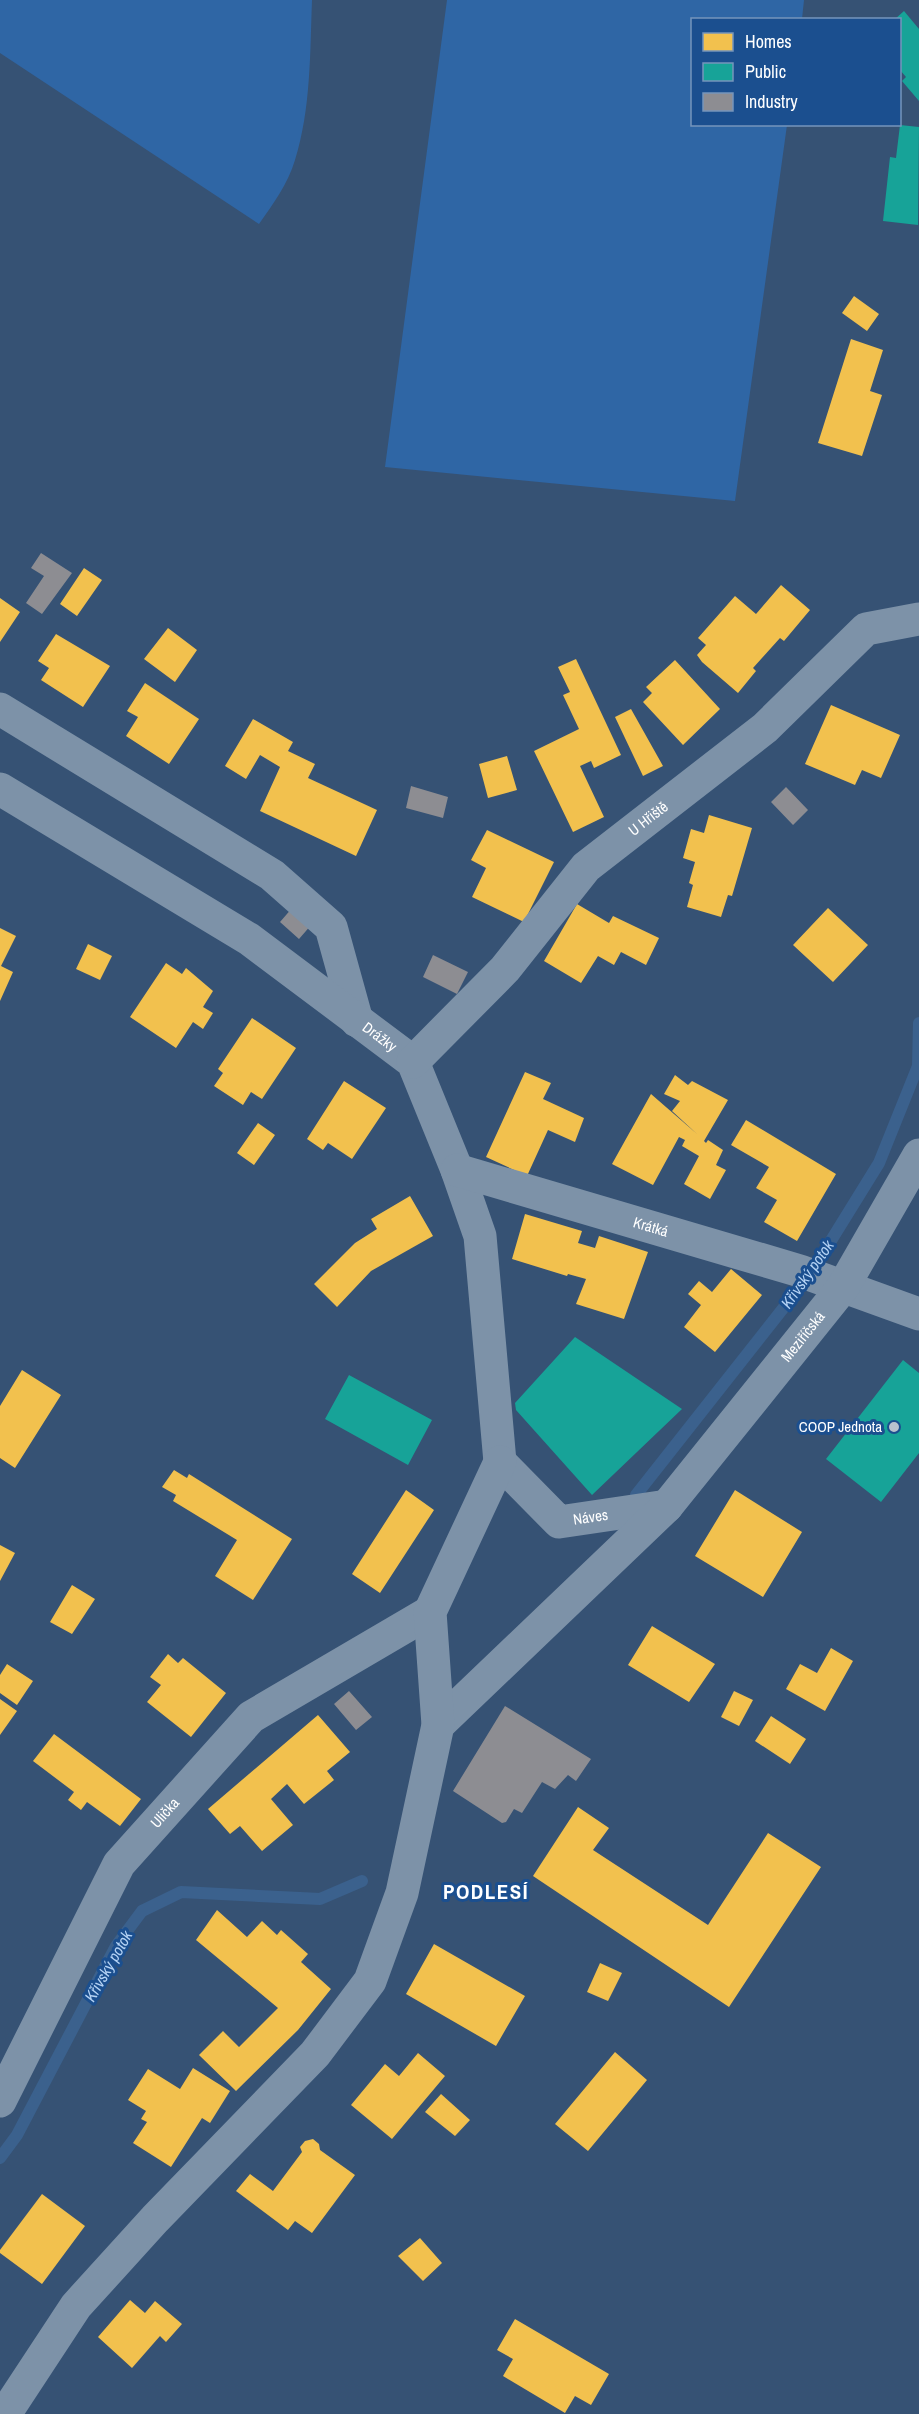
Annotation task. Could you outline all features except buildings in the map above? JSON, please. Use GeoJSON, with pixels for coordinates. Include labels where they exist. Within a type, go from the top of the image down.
{"type":"FeatureCollection","features":[{"type":"Feature","properties":{"kind":"street","name":"U Hřiště"},"geometry":{"type":"LineString","coordinates":[[413,1062],[505,969],[586,867],[765,728],[866,629],[913,620]]}},
{"type":"Feature","properties":{"kind":"street"},"geometry":{"type":"LineString","coordinates":[[0,709],[272,875],[331,927],[357,1021]]}},
{"type":"Feature","properties":{"kind":"street","name":"Drážky"},"geometry":{"type":"LineString","coordinates":[[0,789],[249,939],[413,1062],[457,1170],[480,1236],[500,1462]]}},
{"type":"Feature","properties":{"kind":"street","name":"Meziříčská"},"geometry":{"type":"LineString","coordinates":[[667,1506],[821,1279],[919,1155]]}},
{"type":"Feature","properties":{"kind":"street","name":"Krátká"},"geometry":{"type":"LineString","coordinates":[[457,1170],[821,1279],[919,1314]]}},
{"type":"Feature","properties":{"kind":"street"},"geometry":{"type":"LineString","coordinates":[[5,2414],[76,2306],[156,2219],[315,2054],[370,1981],[402,1893],[438,1725],[430,1612],[500,1462]]}},
{"type":"Feature","properties":{"kind":"street","name":"Náves"},"geometry":{"type":"LineString","coordinates":[[500,1462],[559,1522],[667,1506]]}},
{"type":"Feature","properties":{"kind":"street"},"geometry":{"type":"LineString","coordinates":[[438,1725],[667,1506]]}},
{"type":"Feature","properties":{"kind":"street","name":"Ulička"},"geometry":{"type":"LineString","coordinates":[[0,2101],[119,1864],[251,1717],[430,1612]]}},
{"type":"Feature","properties":{"kind":"shaded area"},"geometry":{"type":"Polygon","coordinates":[[[0,0],[312,0],[309,81],[300,141],[295,160],[280,194],[259,224],[0,53],[0,0]]]}},
{"type":"Feature","properties":{"kind":"shaded area"},"geometry":{"type":"Polygon","coordinates":[[[447,0],[804,0],[802,18],[691,18],[691,126],[787,126],[735,501],[385,467],[447,0]]]}},
{"type":"Feature","properties":{"kind":"waterway","name":"Křivský potok"},"geometry":{"type":"LineString","coordinates":[[636,1495],[811,1273],[879,1163],[918,1066],[919,1023]]}},
{"type":"Feature","properties":{"kind":"waterway","name":"Křivský potok"},"geometry":{"type":"LineString","coordinates":[[0,2158],[17,2135],[116,1946],[142,1911],[181,1892],[320,1899],[362,1881]]}},
{"type":"Feature","properties":{"kind":"place","name":"COOP Jednota"},"geometry":{"type":"Point","coordinates":[894,1427]}},
{"type":"Feature","properties":{"kind":"district","name":"PODLESÍ"},"geometry":{"type":"Point","coordinates":[486,1892]}}]}
